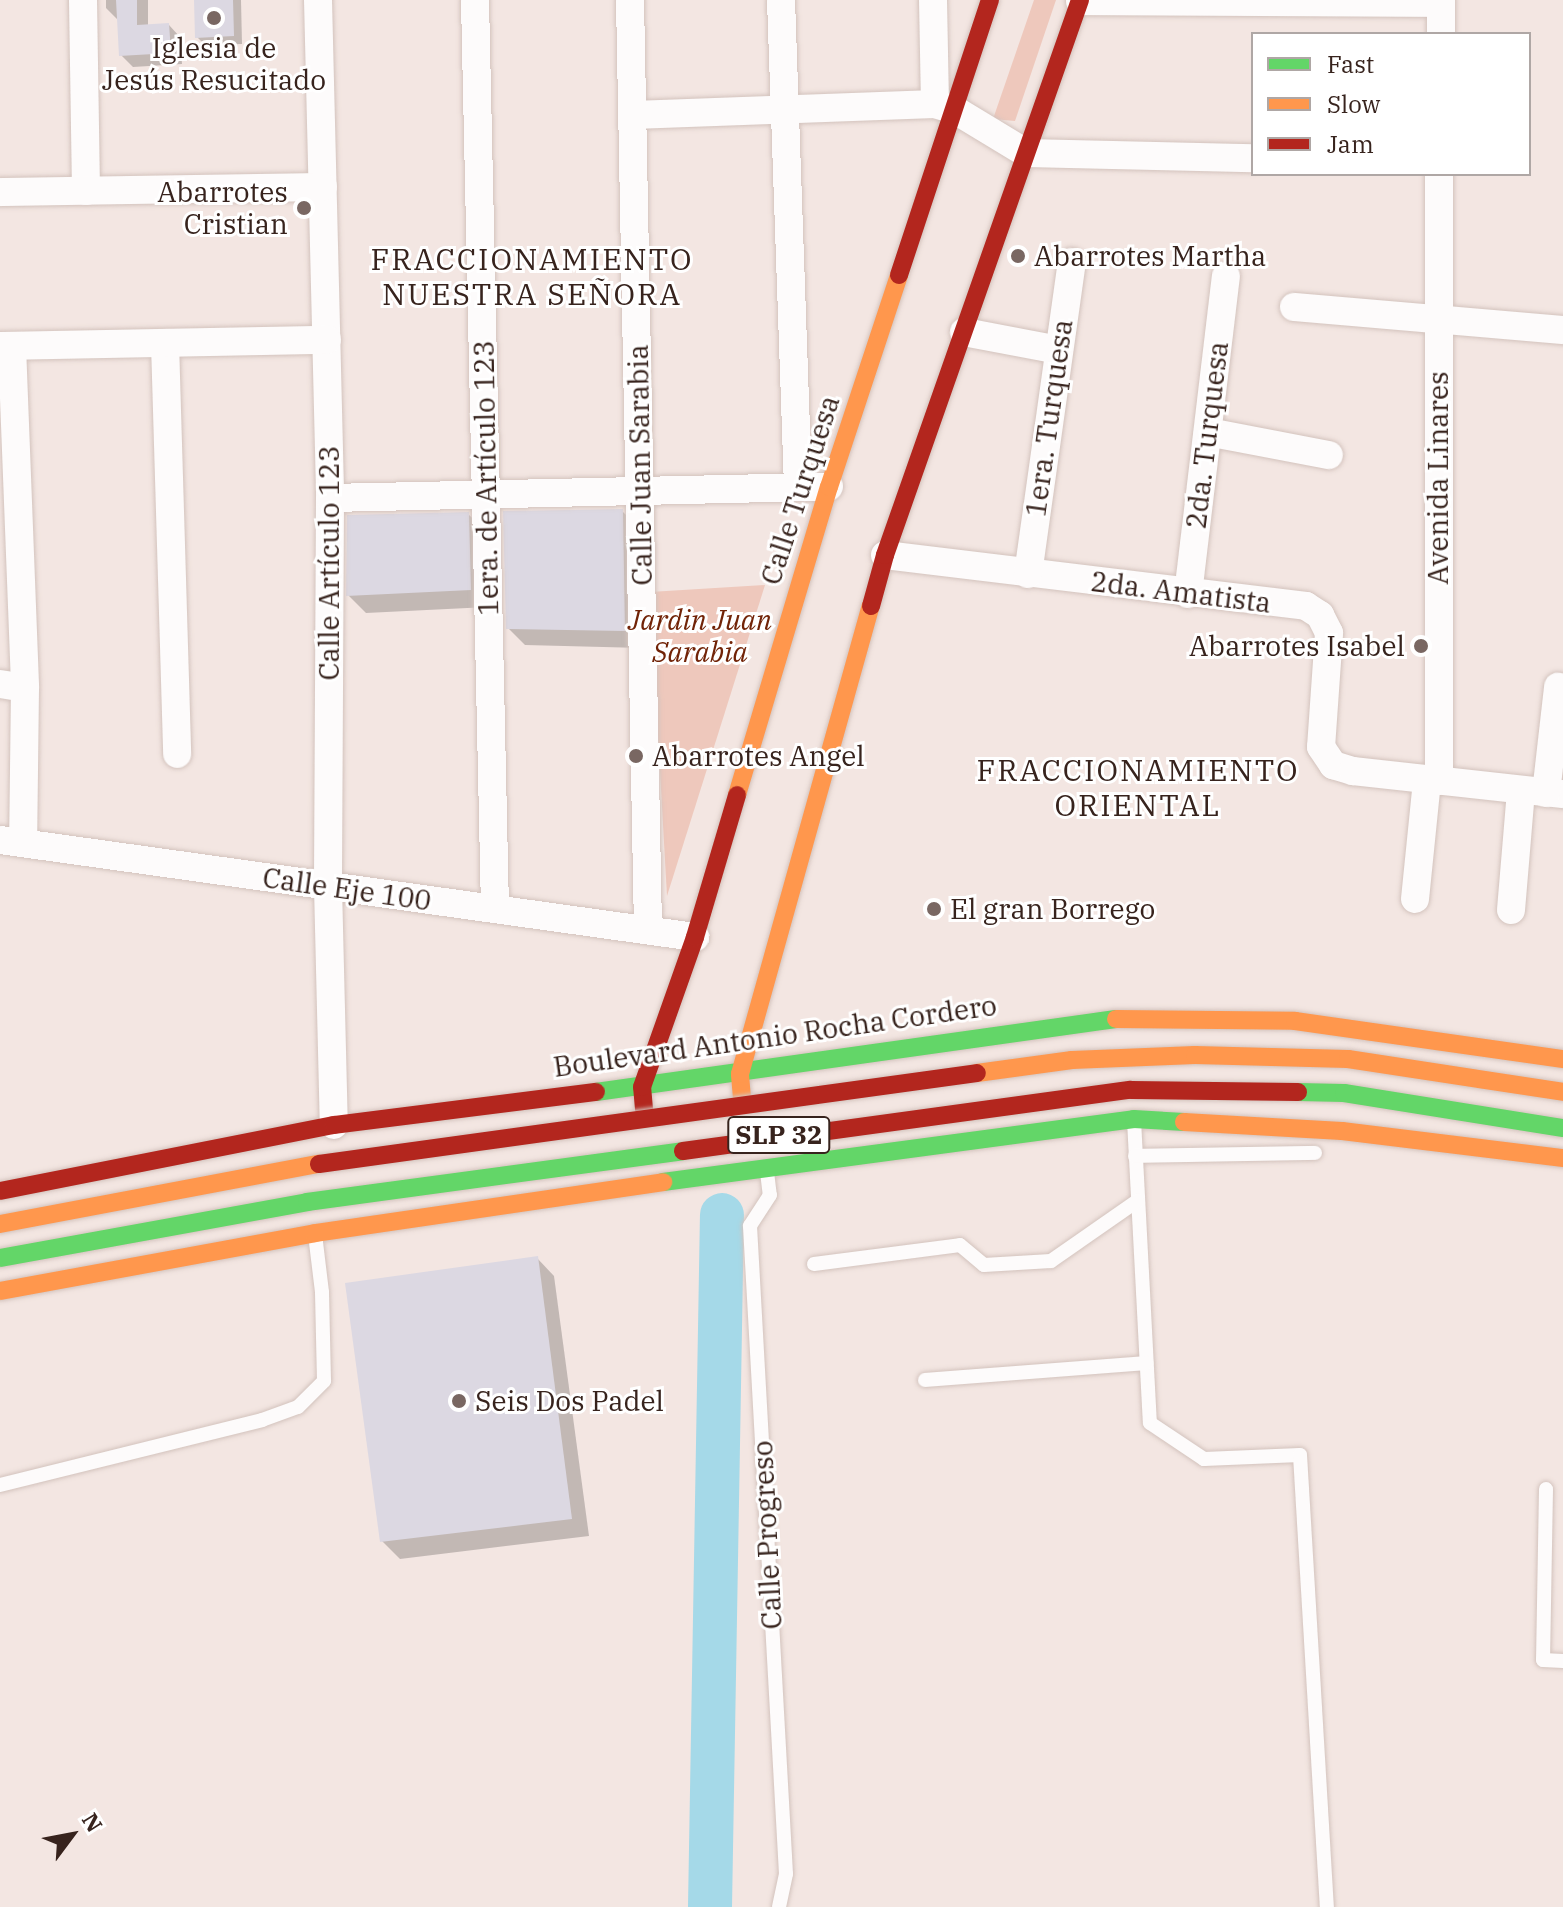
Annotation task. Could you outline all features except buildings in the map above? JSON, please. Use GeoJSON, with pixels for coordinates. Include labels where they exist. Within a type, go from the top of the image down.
{"type":"FeatureCollection","features":[{"type":"Feature","properties":{"kind":"main road","name":"Calle Turquesa"},"geometry":{"type":"LineString","coordinates":[[653,1186],[642,1087],[695,937],[945,107],[990,0]]}},
{"type":"Feature","properties":{"kind":"main road"},"geometry":{"type":"LineString","coordinates":[[761,1172],[740,1074],[885,555],[1080,1]]}},
{"type":"Feature","properties":{"kind":"main road","name":"Boulevard Antonio Rocha Cordero"},"geometry":{"type":"LineString","coordinates":[[0,1191],[334,1125],[740,1074],[1071,1023],[1180,1016],[1295,1021],[1563,1059]]}},
{"type":"Feature","properties":{"kind":"main road","name":"SLP 32"},"geometry":{"type":"LineString","coordinates":[[0,1224],[302,1166],[1072,1060],[1195,1055],[1348,1059],[1563,1092]]}},
{"type":"Feature","properties":{"kind":"main road"},"geometry":{"type":"LineString","coordinates":[[843,1058],[821,1069],[811,1082],[805,1114],[810,1130],[820,1143],[834,1152],[857,1156]]}},
{"type":"Feature","properties":{"kind":"main road","name":"SLP 32"},"geometry":{"type":"LineString","coordinates":[[0,1258],[307,1202],[1131,1090],[1344,1093],[1563,1128]]}},
{"type":"Feature","properties":{"kind":"main road"},"geometry":{"type":"LineString","coordinates":[[525,1099],[557,1106],[578,1127],[582,1142],[583,1157],[570,1185],[541,1201]]}},
{"type":"Feature","properties":{"kind":"main road","name":"SLP 32"},"geometry":{"type":"LineString","coordinates":[[0,1291],[315,1233],[857,1156],[1133,1124],[1342,1131],[1563,1158]]}},
{"type":"Feature","properties":{"kind":"street"},"geometry":{"type":"LineString","coordinates":[[83,0],[86,191]]}},
{"type":"Feature","properties":{"kind":"street","name":"Calle Artículo 123"},"geometry":{"type":"LineString","coordinates":[[318,0],[330,498],[328,887],[334,1125]]}},
{"type":"Feature","properties":{"kind":"street","name":"1era. de Artículo 123"},"geometry":{"type":"LineString","coordinates":[[475,0],[495,909]]}},
{"type":"Feature","properties":{"kind":"street","name":"Calle Juan Sarabia"},"geometry":{"type":"LineString","coordinates":[[630,0],[648,930]]}},
{"type":"Feature","properties":{"kind":"street"},"geometry":{"type":"LineString","coordinates":[[781,0],[798,487]]}},
{"type":"Feature","properties":{"kind":"street"},"geometry":{"type":"LineString","coordinates":[[933,0],[945,107]]}},
{"type":"Feature","properties":{"kind":"street"},"geometry":{"type":"LineString","coordinates":[[1080,1],[1441,1],[1441,32]]}},
{"type":"Feature","properties":{"kind":"street"},"geometry":{"type":"LineString","coordinates":[[633,115],[945,107],[1026,153],[1251,158]]}},
{"type":"Feature","properties":{"kind":"street","name":"Avenida Linares"},"geometry":{"type":"LineString","coordinates":[[1415,899],[1433,780],[1439,176]]}},
{"type":"Feature","properties":{"kind":"street"},"geometry":{"type":"LineString","coordinates":[[0,192],[323,187]]}},
{"type":"Feature","properties":{"kind":"street","name":"1era. Turquesa"},"geometry":{"type":"LineString","coordinates":[[1028,574],[1072,262]]}},
{"type":"Feature","properties":{"kind":"street","name":"2da. Turquesa"},"geometry":{"type":"LineString","coordinates":[[1188,594],[1226,276]]}},
{"type":"Feature","properties":{"kind":"street"},"geometry":{"type":"LineString","coordinates":[[1294,307],[1563,330]]}},
{"type":"Feature","properties":{"kind":"street"},"geometry":{"type":"LineString","coordinates":[[964,332],[1058,350]]}},
{"type":"Feature","properties":{"kind":"street"},"geometry":{"type":"LineString","coordinates":[[12,841],[13,686],[6,346],[327,340]]}},
{"type":"Feature","properties":{"kind":"street"},"geometry":{"type":"LineString","coordinates":[[165,343],[177,754]]}},
{"type":"Feature","properties":{"kind":"street"},"geometry":{"type":"LineString","coordinates":[[1208,432],[1329,455]]}},
{"type":"Feature","properties":{"kind":"street"},"geometry":{"type":"LineString","coordinates":[[330,498],[829,487]]}},
{"type":"Feature","properties":{"kind":"street","name":"2da. Amatista"},"geometry":{"type":"LineString","coordinates":[[885,555],[1306,606],[1320,615],[1329,633],[1321,747],[1333,765],[1353,771],[1433,780]]}},
{"type":"Feature","properties":{"kind":"street"},"geometry":{"type":"LineString","coordinates":[[1511,910],[1543,793],[1558,687]]}},
{"type":"Feature","properties":{"kind":"street"},"geometry":{"type":"LineString","coordinates":[[1433,780],[1543,793]]}},
{"type":"Feature","properties":{"kind":"street","name":"Calle Eje 100"},"geometry":{"type":"LineString","coordinates":[[12,841],[695,937]]}},
{"type":"Feature","properties":{"kind":"lane"},"geometry":{"type":"LineString","coordinates":[[761,1172],[1133,1124],[1150,1423],[1204,1459],[1300,1455],[1327,1907]]}},
{"type":"Feature","properties":{"kind":"lane"},"geometry":{"type":"LineString","coordinates":[[1135,1156],[1315,1153]]}},
{"type":"Feature","properties":{"kind":"lane","name":"Calle Progreso"},"geometry":{"type":"LineString","coordinates":[[761,1172],[770,1195],[750,1226],[786,1874],[779,1907]]}},
{"type":"Feature","properties":{"kind":"lane"},"geometry":{"type":"LineString","coordinates":[[814,1264],[960,1245],[984,1265],[1051,1261],[1137,1201]]}},
{"type":"Feature","properties":{"kind":"lane"},"geometry":{"type":"LineString","coordinates":[[0,1485],[262,1420],[298,1407],[324,1381],[322,1292],[315,1233]]}},
{"type":"Feature","properties":{"kind":"lane"},"geometry":{"type":"LineString","coordinates":[[925,1380],[1146,1363]]}},
{"type":"Feature","properties":{"kind":"lane"},"geometry":{"type":"LineString","coordinates":[[1546,1489],[1543,1660],[1563,1661]]}},
{"type":"Feature","properties":{"kind":"green space"},"geometry":{"type":"Polygon","coordinates":[[[1034,0],[1056,0],[1015,121],[993,119],[1034,0]]]}},
{"type":"Feature","properties":{"kind":"green space","name":"Jardin Juan Sarabia"},"geometry":{"type":"Polygon","coordinates":[[[765,585],[667,896],[650,592],[765,585]]]}},
{"type":"Feature","properties":{"kind":"waterway"},"geometry":{"type":"LineString","coordinates":[[710,1907],[722,1215]]}},
{"type":"Feature","properties":{"kind":"traffic: fast"},"geometry":{"type":"LineString","coordinates":[[596,1092],[1116,1019]]}},
{"type":"Feature","properties":{"kind":"traffic: fast"},"geometry":{"type":"LineString","coordinates":[[1298,1092],[1344,1093],[1563,1128]]}},
{"type":"Feature","properties":{"kind":"traffic: fast"},"geometry":{"type":"LineString","coordinates":[[663,1182],[1134,1119],[1184,1122]]}},
{"type":"Feature","properties":{"kind":"traffic: fast"},"geometry":{"type":"LineString","coordinates":[[0,1258],[307,1202],[683,1151]]}},
{"type":"Feature","properties":{"kind":"traffic: slow"},"geometry":{"type":"LineString","coordinates":[[737,795],[829,487],[899,275]]}},
{"type":"Feature","properties":{"kind":"traffic: slow"},"geometry":{"type":"LineString","coordinates":[[742,1098],[740,1074],[871,606]]}},
{"type":"Feature","properties":{"kind":"traffic: slow"},"geometry":{"type":"LineString","coordinates":[[1116,1019],[1295,1021],[1563,1059]]}},
{"type":"Feature","properties":{"kind":"traffic: slow"},"geometry":{"type":"LineString","coordinates":[[977,1073],[1072,1060],[1195,1055],[1348,1059],[1563,1092]]}},
{"type":"Feature","properties":{"kind":"traffic: slow"},"geometry":{"type":"LineString","coordinates":[[1184,1122],[1342,1131],[1563,1158]]}},
{"type":"Feature","properties":{"kind":"traffic: slow"},"geometry":{"type":"LineString","coordinates":[[0,1224],[319,1164]]}},
{"type":"Feature","properties":{"kind":"traffic: slow"},"geometry":{"type":"LineString","coordinates":[[0,1291],[315,1233],[663,1182]]}},
{"type":"Feature","properties":{"kind":"traffic: jam"},"geometry":{"type":"LineString","coordinates":[[899,275],[990,0]]}},
{"type":"Feature","properties":{"kind":"traffic: jam"},"geometry":{"type":"LineString","coordinates":[[871,606],[885,555],[1080,0]]}},
{"type":"Feature","properties":{"kind":"traffic: jam"},"geometry":{"type":"LineString","coordinates":[[644,1109],[642,1087],[695,937],[737,795]]}},
{"type":"Feature","properties":{"kind":"traffic: jam"},"geometry":{"type":"LineString","coordinates":[[319,1164],[977,1073]]}},
{"type":"Feature","properties":{"kind":"traffic: jam"},"geometry":{"type":"LineString","coordinates":[[683,1151],[1131,1090],[1298,1092]]}},
{"type":"Feature","properties":{"kind":"traffic: jam"},"geometry":{"type":"LineString","coordinates":[[0,1191],[334,1125],[596,1092]]}},
{"type":"Feature","properties":{"kind":"place","name":"Iglesia de Jesús Resucitado"},"geometry":{"type":"Point","coordinates":[214,18]}},
{"type":"Feature","properties":{"kind":"place","name":"Abarrotes Cristian"},"geometry":{"type":"Point","coordinates":[304,208]}},
{"type":"Feature","properties":{"kind":"place","name":"Abarrotes Martha"},"geometry":{"type":"Point","coordinates":[1018,256]}},
{"type":"Feature","properties":{"kind":"place","name":"Abarrotes Isabel"},"geometry":{"type":"Point","coordinates":[1421,646]}},
{"type":"Feature","properties":{"kind":"place","name":"Abarrotes Angel"},"geometry":{"type":"Point","coordinates":[636,756]}},
{"type":"Feature","properties":{"kind":"place","name":"El gran Borrego"},"geometry":{"type":"Point","coordinates":[934,909]}},
{"type":"Feature","properties":{"kind":"place","name":"Seis Dos Padel"},"geometry":{"type":"Point","coordinates":[459,1401]}},
{"type":"Feature","properties":{"kind":"district","name":"FRACCIONAMIENTO NUESTRA SEÑORA"},"geometry":{"type":"Point","coordinates":[532,276]}},
{"type":"Feature","properties":{"kind":"district","name":"FRACCIONAMIENTO ORIENTAL"},"geometry":{"type":"Point","coordinates":[1138,787]}}]}
